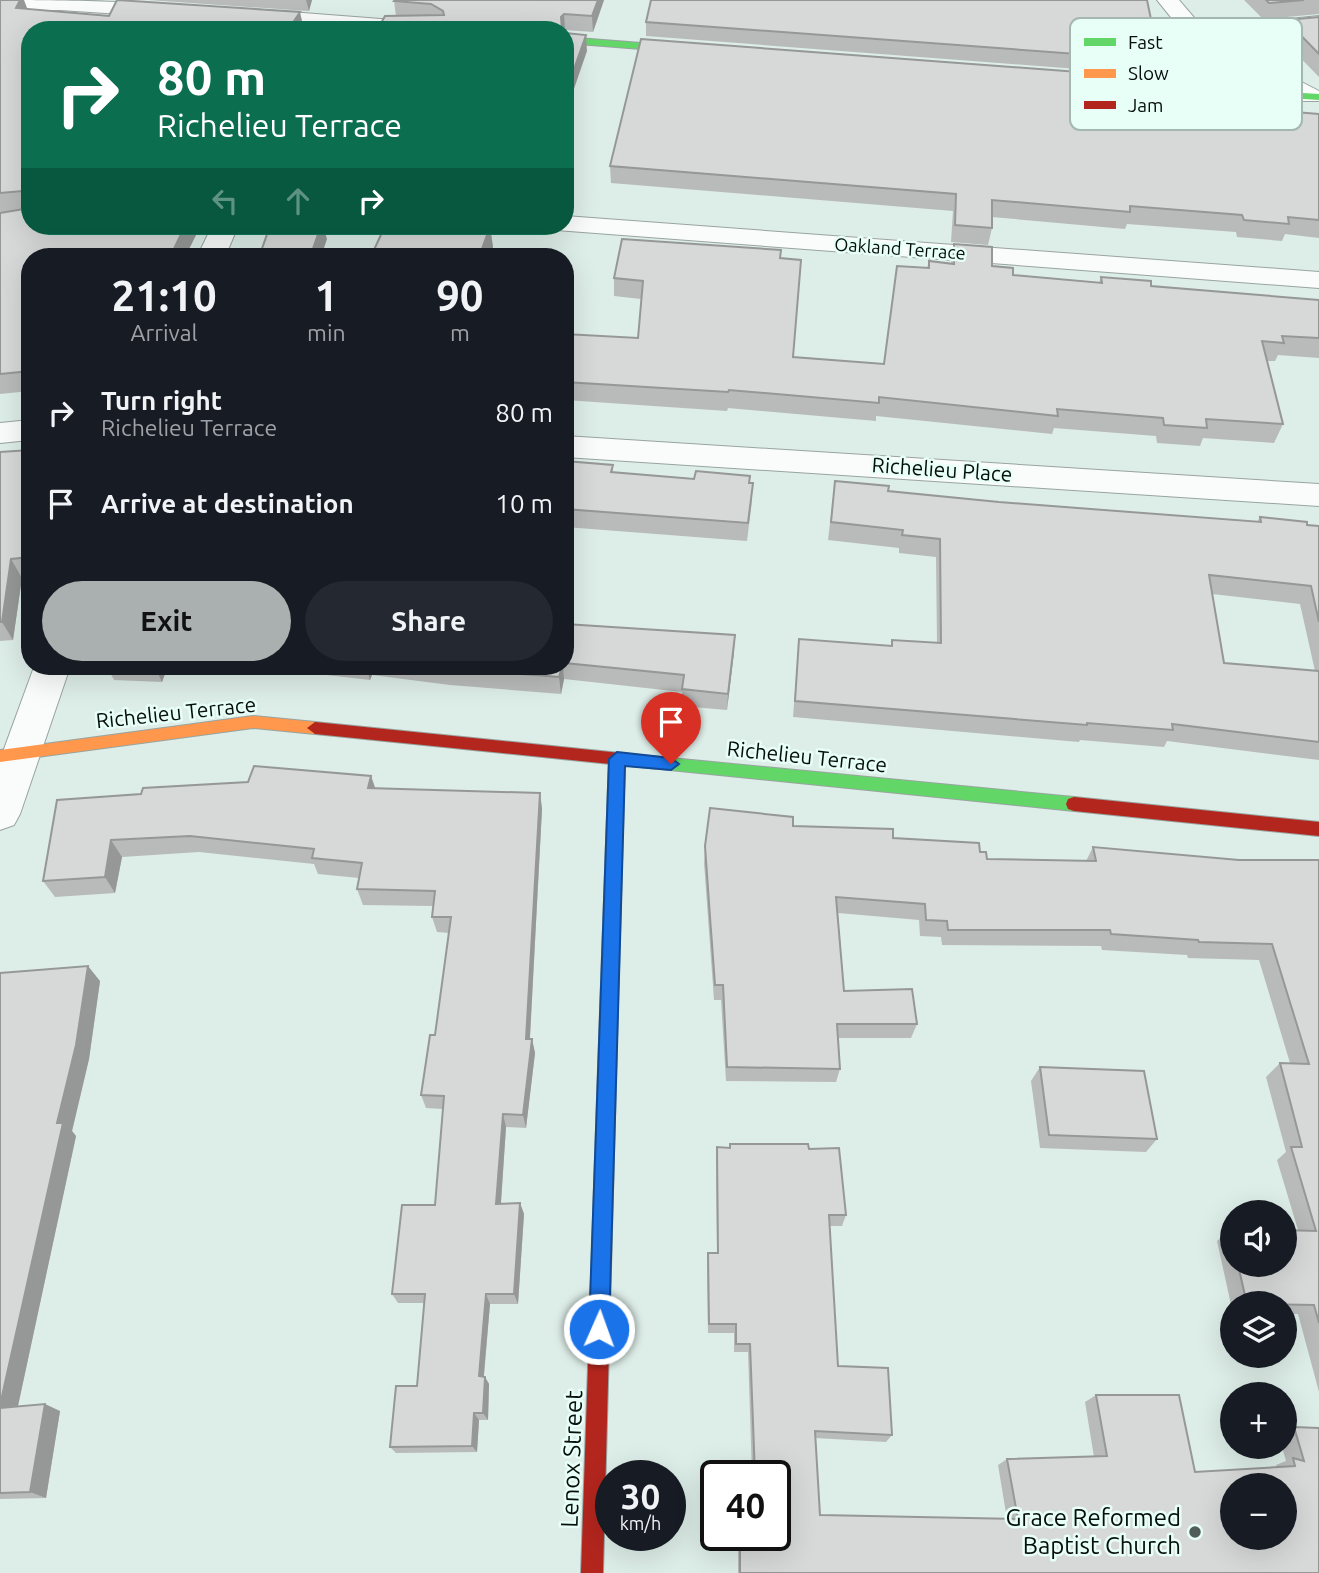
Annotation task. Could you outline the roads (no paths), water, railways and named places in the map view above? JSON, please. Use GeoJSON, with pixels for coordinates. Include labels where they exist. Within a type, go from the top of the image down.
{"type":"FeatureCollection","features":[{"type":"Feature","properties":{"kind":"street"},"geometry":{"type":"LineString","coordinates":[[353,21],[358,0]]}},
{"type":"Feature","properties":{"kind":"street"},"geometry":{"type":"LineString","coordinates":[[1168,0],[1180,18]]}},
{"type":"Feature","properties":{"kind":"street"},"geometry":{"type":"LineString","coordinates":[[0,4],[61,1],[194,12]]}},
{"type":"Feature","properties":{"kind":"street"},"geometry":{"type":"LineString","coordinates":[[234,15],[293,21]]}},
{"type":"Feature","properties":{"kind":"street"},"geometry":{"type":"LineString","coordinates":[[574,41],[704,51]]}},
{"type":"Feature","properties":{"kind":"street","name":"Oakland Terrace"},"geometry":{"type":"LineString","coordinates":[[574,225],[1319,280]]}},
{"type":"Feature","properties":{"kind":"street"},"geometry":{"type":"LineString","coordinates":[[0,433],[21,431]]}},
{"type":"Feature","properties":{"kind":"street","name":"Richelieu Place"},"geometry":{"type":"LineString","coordinates":[[574,447],[1319,495]]}},
{"type":"Feature","properties":{"kind":"street"},"geometry":{"type":"LineString","coordinates":[[0,814],[10,755],[48,675]]}},
{"type":"Feature","properties":{"kind":"street","name":"Richelieu Terrace"},"geometry":{"type":"LineString","coordinates":[[10,755],[253,722],[1319,829]]}},
{"type":"Feature","properties":{"kind":"street","name":"Lenox Street"},"geometry":{"type":"LineString","coordinates":[[592,1573],[617,759]]}},
{"type":"Feature","properties":{"kind":"place","name":"Grace Reformed Baptist Church"},"geometry":{"type":"Point","coordinates":[1195,1532]}}]}
